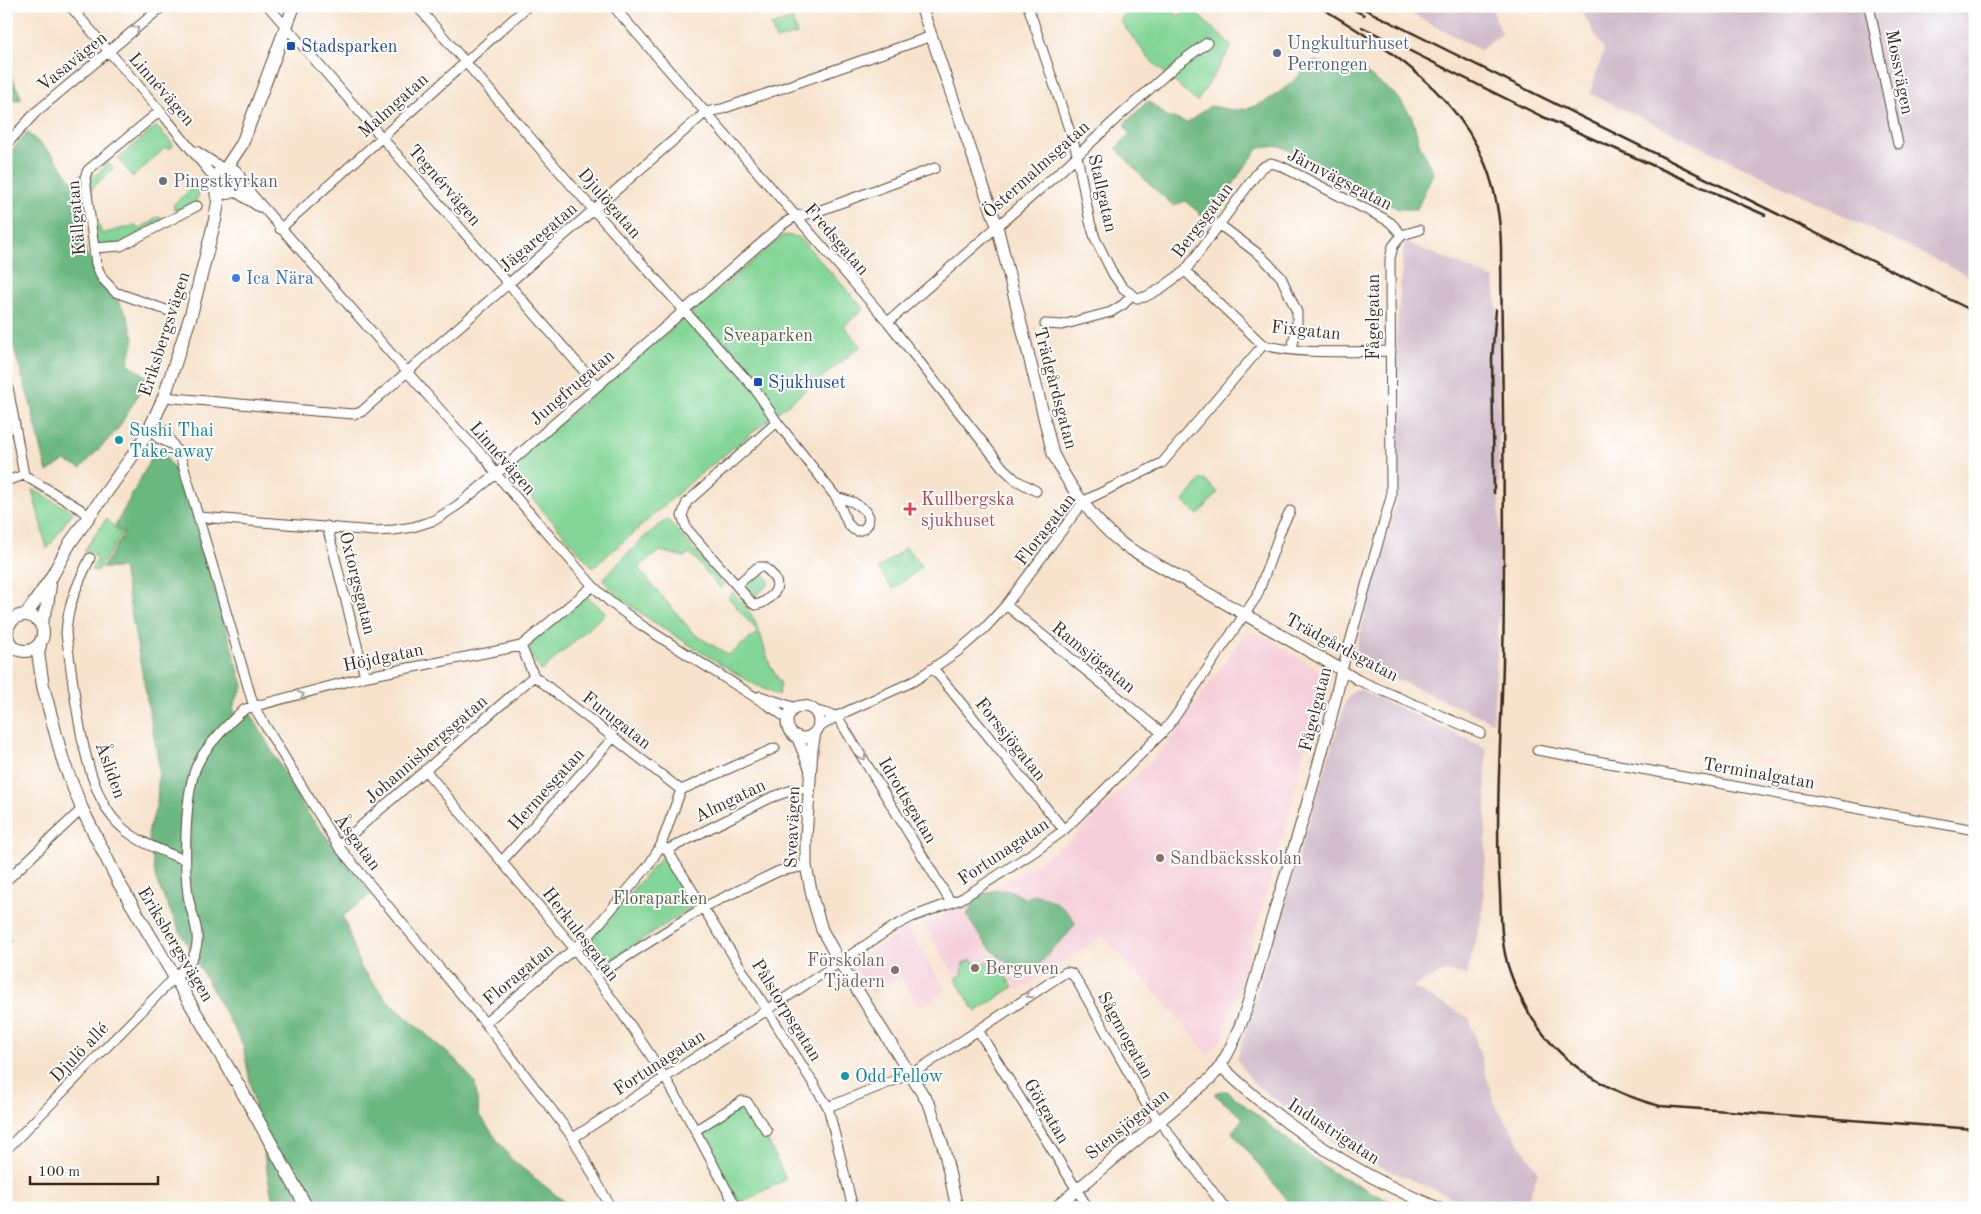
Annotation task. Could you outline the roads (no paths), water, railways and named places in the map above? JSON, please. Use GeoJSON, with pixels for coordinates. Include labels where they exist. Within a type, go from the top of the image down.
{"type":"FeatureCollection","features":[{"type":"Feature","properties":{"kind":"main road","name":"Eriksbergsvägen"},"geometry":{"type":"LineString","coordinates":[[215,220],[236,185],[242,144],[294,6]]}},
{"type":"Feature","properties":{"kind":"main road","name":"Eriksbergsvägen"},"geometry":{"type":"LineString","coordinates":[[225,168],[242,144]]}},
{"type":"Feature","properties":{"kind":"main road"},"geometry":{"type":"LineString","coordinates":[[225,168],[235,171],[236,185],[224,193],[216,184],[217,173],[225,168]]}},
{"type":"Feature","properties":{"kind":"main road","name":"Eriksbergsvägen"},"geometry":{"type":"LineString","coordinates":[[26,615],[51,578],[70,543],[150,428],[164,397],[191,315],[215,220],[218,202],[216,184]]}},
{"type":"Feature","properties":{"kind":"main road","name":"Eriksbergsvägen"},"geometry":{"type":"LineString","coordinates":[[41,623],[47,606],[51,578]]}},
{"type":"Feature","properties":{"kind":"main road"},"geometry":{"type":"LineString","coordinates":[[26,615],[34,617],[41,623],[44,637],[40,645],[33,650],[22,651],[13,647],[7,640],[8,624],[18,617],[26,615]]}},
{"type":"Feature","properties":{"kind":"main road","name":"Eriksbergsvägen"},"geometry":{"type":"LineString","coordinates":[[40,645],[38,653],[43,686],[63,761],[82,809],[119,883],[239,1086],[307,1208]]}},
{"type":"Feature","properties":{"kind":"main road","name":"Eriksbergsvägen"},"geometry":{"type":"LineString","coordinates":[[22,651],[43,686]]}},
{"type":"Feature","properties":{"kind":"street","name":"Linnévägen"},"geometry":{"type":"LineString","coordinates":[[70,6],[190,147],[216,184]]}},
{"type":"Feature","properties":{"kind":"street","name":"Vasavägen"},"geometry":{"type":"LineString","coordinates":[[6,145],[36,112],[163,6]]}},
{"type":"Feature","properties":{"kind":"street","name":"Tegnérvägen"},"geometry":{"type":"LineString","coordinates":[[268,6],[597,386]]}},
{"type":"Feature","properties":{"kind":"street","name":"Djulögatan"},"geometry":{"type":"LineString","coordinates":[[417,6],[594,209],[755,389],[777,422],[836,497]]}},
{"type":"Feature","properties":{"kind":"street","name":"Malmgatan"},"geometry":{"type":"LineString","coordinates":[[280,228],[528,6]]}},
{"type":"Feature","properties":{"kind":"street","name":"Fredsgatan"},"geometry":{"type":"LineString","coordinates":[[613,6],[888,322],[1003,468],[1016,480],[1036,491]]}},
{"type":"Feature","properties":{"kind":"street","name":"Trädgårdsgatan"},"geometry":{"type":"LineString","coordinates":[[921,6],[997,226],[1053,454],[1065,477],[1107,532],[1125,546],[1358,680],[1481,734]]}},
{"type":"Feature","properties":{"kind":"street","name":"Stallgatan"},"geometry":{"type":"LineString","coordinates":[[1028,6],[1077,156],[1095,238],[1113,274],[1123,288],[1131,295]]}},
{"type":"Feature","properties":{"kind":"street","name":"Mossvägen"},"geometry":{"type":"LineString","coordinates":[[1869,6],[1898,144]]}},
{"type":"Feature","properties":{"kind":"street","name":"Jägaregatan"},"geometry":{"type":"LineString","coordinates":[[164,397],[354,414],[361,412],[706,112],[722,109],[932,36]]}},
{"type":"Feature","properties":{"kind":"street","name":"Östermalmsgatan"},"geometry":{"type":"LineString","coordinates":[[888,322],[1077,156],[1178,64],[1207,43]]}},
{"type":"Feature","properties":{"kind":"street","name":"Källgatan"},"geometry":{"type":"LineString","coordinates":[[160,111],[88,170],[85,177],[99,272],[108,286],[115,292],[169,311]]}},
{"type":"Feature","properties":{"kind":"street","name":"Linnévägen"},"geometry":{"type":"LineString","coordinates":[[190,147],[225,168]]}},
{"type":"Feature","properties":{"kind":"street","name":"Bergsgatan"},"geometry":{"type":"LineString","coordinates":[[1131,295],[1137,298],[1145,297],[1185,271],[1261,168],[1271,163]]}},
{"type":"Feature","properties":{"kind":"street","name":"Järnvägsgatan"},"geometry":{"type":"LineString","coordinates":[[1271,163],[1281,166],[1382,218],[1391,223],[1402,235],[1419,230]]}},
{"type":"Feature","properties":{"kind":"street","name":"Jungfrugatan"},"geometry":{"type":"LineString","coordinates":[[199,517],[394,530],[420,525],[446,514],[507,465],[783,224],[796,216],[813,213],[935,168]]}},
{"type":"Feature","properties":{"kind":"street","name":"Linnévägen"},"geometry":{"type":"LineString","coordinates":[[236,185],[264,210],[456,429],[487,460],[495,473],[593,586],[623,613],[777,710],[787,720]]}},
{"type":"Feature","properties":{"kind":"street"},"geometry":{"type":"LineString","coordinates":[[94,248],[121,246],[197,206]]}},
{"type":"Feature","properties":{"kind":"street"},"geometry":{"type":"LineString","coordinates":[[1220,225],[1261,256],[1281,277],[1297,312],[1297,325],[1292,349]]}},
{"type":"Feature","properties":{"kind":"street","name":"Fågelgatan"},"geometry":{"type":"LineString","coordinates":[[1221,1066],[1233,1043],[1250,994],[1298,837],[1326,738],[1342,670],[1391,497],[1390,259],[1393,246],[1402,235]]}},
{"type":"Feature","properties":{"kind":"street","name":"Fixgatan"},"geometry":{"type":"LineString","coordinates":[[1185,271],[1263,344],[1292,349],[1391,351]]}},
{"type":"Feature","properties":{"kind":"street"},"geometry":{"type":"LineString","coordinates":[[1045,324],[1062,325],[1111,312],[1124,304],[1131,295]]}},
{"type":"Feature","properties":{"kind":"street","name":"Floragatan"},"geometry":{"type":"LineString","coordinates":[[816,731],[837,716],[900,688],[934,668],[965,645],[1006,605],[1084,501],[1162,463],[1263,344]]}},
{"type":"Feature","properties":{"kind":"street"},"geometry":{"type":"LineString","coordinates":[[6,376],[24,475],[89,517]]}},
{"type":"Feature","properties":{"kind":"street"},"geometry":{"type":"LineString","coordinates":[[737,585],[758,567],[764,567],[777,580],[778,584],[775,594],[760,604],[755,605],[737,585],[687,528],[682,516],[684,508],[694,495],[777,422]]}},
{"type":"Feature","properties":{"kind":"street","name":"Åsgatan"},"geometry":{"type":"LineString","coordinates":[[150,428],[158,438],[173,445],[181,458],[254,707],[338,846],[485,1023],[573,1138],[611,1208]]}},
{"type":"Feature","properties":{"kind":"street"},"geometry":{"type":"LineString","coordinates":[[6,481],[24,475]]}},
{"type":"Feature","properties":{"kind":"street","name":"Fortunagatan"},"geometry":{"type":"LineString","coordinates":[[573,1138],[893,927],[912,916],[950,901],[961,899],[1034,852],[1064,830],[1162,733],[1257,596],[1282,527],[1290,511]]}},
{"type":"Feature","properties":{"kind":"street","name":"Oxtorgsgatan"},"geometry":{"type":"LineString","coordinates":[[327,526],[365,676]]}},
{"type":"Feature","properties":{"kind":"street","name":"Åsliden"},"geometry":{"type":"LineString","coordinates":[[90,558],[71,601],[66,618],[66,634],[84,751],[95,784],[113,818],[142,842],[185,860]]}},
{"type":"Feature","properties":{"kind":"street","name":"Höjdgatan"},"geometry":{"type":"LineString","coordinates":[[185,860],[190,796],[197,764],[245,709],[365,676],[521,646],[593,586]]}},
{"type":"Feature","properties":{"kind":"street","name":"Ramsjögatan"},"geometry":{"type":"LineString","coordinates":[[1006,605],[1162,733]]}},
{"type":"Feature","properties":{"kind":"street"},"geometry":{"type":"LineString","coordinates":[[521,646],[534,676]]}},
{"type":"Feature","properties":{"kind":"street","name":"Forssjögatan"},"geometry":{"type":"LineString","coordinates":[[934,668],[1064,830]]}},
{"type":"Feature","properties":{"kind":"street","name":"Furugatan"},"geometry":{"type":"LineString","coordinates":[[534,676],[681,790]]}},
{"type":"Feature","properties":{"kind":"street","name":"Johannisbergsgatan"},"geometry":{"type":"LineString","coordinates":[[338,846],[534,676]]}},
{"type":"Feature","properties":{"kind":"street","name":"Linnévägen"},"geometry":{"type":"LineString","coordinates":[[748,692],[796,708]]}},
{"type":"Feature","properties":{"kind":"street"},"geometry":{"type":"LineString","coordinates":[[814,710],[818,719],[816,731],[806,737],[797,736],[789,729],[787,720],[790,713],[796,708],[803,706],[837,716]]}},
{"type":"Feature","properties":{"kind":"street","name":"Idrottsgatan"},"geometry":{"type":"LineString","coordinates":[[837,716],[950,901]]}},
{"type":"Feature","properties":{"kind":"street","name":"Sveavägen"},"geometry":{"type":"LineString","coordinates":[[816,731],[812,750],[806,838],[806,866],[813,900],[822,930],[839,961],[930,1106],[936,1120],[957,1208]]}},
{"type":"Feature","properties":{"kind":"street","name":"Sveavägen"},"geometry":{"type":"LineString","coordinates":[[797,736],[812,771]]}},
{"type":"Feature","properties":{"kind":"street","name":"Hermesgatan"},"geometry":{"type":"LineString","coordinates":[[502,861],[613,738]]}},
{"type":"Feature","properties":{"kind":"street"},"geometry":{"type":"LineString","coordinates":[[681,790],[775,748]]}},
{"type":"Feature","properties":{"kind":"street","name":"Terminalgatan"},"geometry":{"type":"LineString","coordinates":[[1537,750],[1975,830]]}},
{"type":"Feature","properties":{"kind":"street","name":"Herkulesgatan"},"geometry":{"type":"LineString","coordinates":[[426,770],[596,976],[696,1130],[737,1208]]}},
{"type":"Feature","properties":{"kind":"street","name":"Almgatan"},"geometry":{"type":"LineString","coordinates":[[664,847],[770,798],[792,790],[810,788]]}},
{"type":"Feature","properties":{"kind":"street","name":"Floragatan"},"geometry":{"type":"LineString","coordinates":[[485,1023],[587,938],[664,847],[681,790]]}},
{"type":"Feature","properties":{"kind":"street"},"geometry":{"type":"LineString","coordinates":[[6,881],[82,809]]}},
{"type":"Feature","properties":{"kind":"street","name":"Pålstorpsgatan"},"geometry":{"type":"LineString","coordinates":[[664,847],[704,907],[828,1107],[853,1208]]}},
{"type":"Feature","properties":{"kind":"street"},"geometry":{"type":"LineString","coordinates":[[175,977],[188,966],[198,942],[188,897],[185,860]]}},
{"type":"Feature","properties":{"kind":"street"},"geometry":{"type":"LineString","coordinates":[[596,976],[704,907],[779,871],[806,866]]}},
{"type":"Feature","properties":{"kind":"street","name":"Sågmogatan"},"geometry":{"type":"LineString","coordinates":[[978,1030],[1059,975],[1066,972],[1071,973],[1145,1102],[1225,1208]]}},
{"type":"Feature","properties":{"kind":"street","name":"Djulö allé"},"geometry":{"type":"LineString","coordinates":[[6,1150],[175,977]]}},
{"type":"Feature","properties":{"kind":"street"},"geometry":{"type":"LineString","coordinates":[[828,1107],[910,1074],[978,1030]]}},
{"type":"Feature","properties":{"kind":"street","name":"Götgatan"},"geometry":{"type":"LineString","coordinates":[[978,1030],[1088,1208]]}},
{"type":"Feature","properties":{"kind":"street","name":"Stensjögatan"},"geometry":{"type":"LineString","coordinates":[[1054,1208],[1211,1078],[1221,1066]]}},
{"type":"Feature","properties":{"kind":"street","name":"Industrigatan"},"geometry":{"type":"LineString","coordinates":[[1221,1066],[1246,1090],[1284,1121],[1327,1151],[1372,1178],[1438,1208]]}},
{"type":"Feature","properties":{"kind":"street"},"geometry":{"type":"LineString","coordinates":[[696,1130],[742,1101],[747,1102],[768,1131]]}},
{"type":"Feature","properties":{"kind":"railway"},"geometry":{"type":"LineString","coordinates":[[1318,6],[1388,51],[1419,75],[1446,102],[1468,131],[1485,165],[1497,204],[1501,248],[1504,507],[1503,662],[1498,806],[1501,913],[1503,943],[1510,972],[1521,998],[1534,1021],[1549,1041],[1567,1059],[1587,1074],[1609,1087],[1634,1098],[1660,1106],[1975,1129]]}},
{"type":"Feature","properties":{"kind":"railway"},"geometry":{"type":"LineString","coordinates":[[1346,6],[1364,15]]}},
{"type":"Feature","properties":{"kind":"railway"},"geometry":{"type":"LineString","coordinates":[[1358,6],[1975,312]]}},
{"type":"Feature","properties":{"kind":"railway"},"geometry":{"type":"LineString","coordinates":[[1362,27],[1541,116],[1765,215]]}},
{"type":"Feature","properties":{"kind":"railway"},"geometry":{"type":"LineString","coordinates":[[1494,493],[1492,358],[1496,310]]}},
{"type":"Feature","properties":{"kind":"place","name":"Stadsparken"},"geometry":{"type":"Point","coordinates":[291,46]}},
{"type":"Feature","properties":{"kind":"place","name":"Ungkulturhuset Perrongen"},"geometry":{"type":"Point","coordinates":[1277,53]}},
{"type":"Feature","properties":{"kind":"place","name":"Pingstkyrkan"},"geometry":{"type":"Point","coordinates":[163,181]}},
{"type":"Feature","properties":{"kind":"place","name":"Ica Nära"},"geometry":{"type":"Point","coordinates":[236,278]}},
{"type":"Feature","properties":{"kind":"place","name":"Sjukhuset"},"geometry":{"type":"Point","coordinates":[758,382]}},
{"type":"Feature","properties":{"kind":"place","name":"Sushi Thai Take-away"},"geometry":{"type":"Point","coordinates":[119,440]}},
{"type":"Feature","properties":{"kind":"place","name":"Kullbergska sjukhuset"},"geometry":{"type":"Point","coordinates":[910,509]}},
{"type":"Feature","properties":{"kind":"place","name":"Sandbäcksskolan"},"geometry":{"type":"Point","coordinates":[1160,858]}},
{"type":"Feature","properties":{"kind":"place","name":"Berguven"},"geometry":{"type":"Point","coordinates":[975,968]}},
{"type":"Feature","properties":{"kind":"place","name":"Förskolan Tjädern"},"geometry":{"type":"Point","coordinates":[895,970]}},
{"type":"Feature","properties":{"kind":"place","name":"Odd Fellow"},"geometry":{"type":"Point","coordinates":[845,1076]}},
{"type":"Feature","properties":{"kind":"park label","name":"Sveaparken"},"geometry":{"type":"Point","coordinates":[768,335]}},
{"type":"Feature","properties":{"kind":"park label","name":"Floraparken"},"geometry":{"type":"Point","coordinates":[660,898]}}]}
